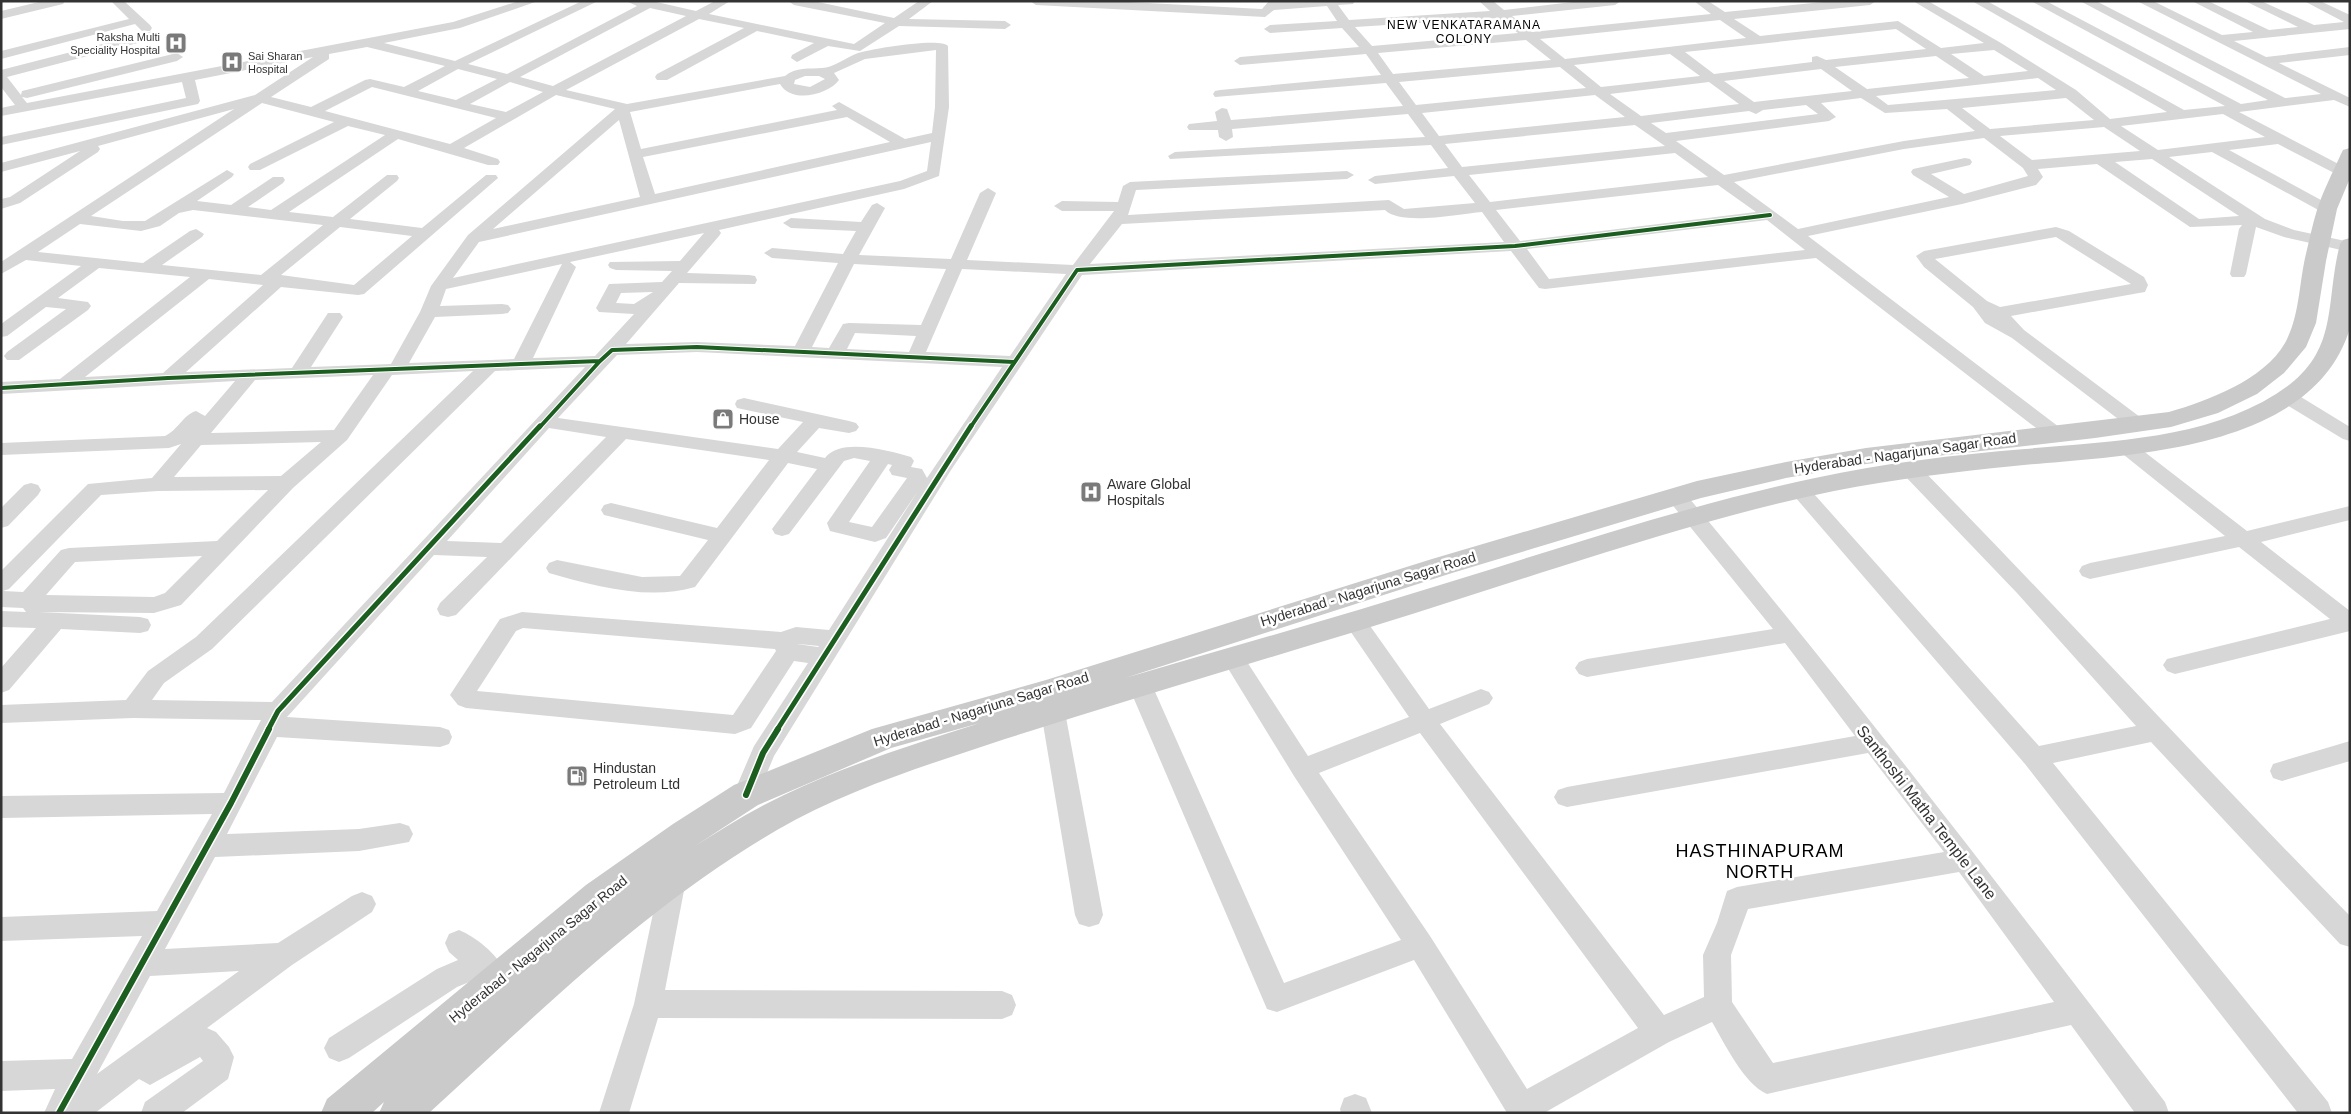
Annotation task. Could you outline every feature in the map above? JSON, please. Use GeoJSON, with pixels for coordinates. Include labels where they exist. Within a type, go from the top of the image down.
{"type":"FeatureCollection","features":[{"type":"Feature","properties":{"kind":"main road","name":"Hyderabad - Nagarjuna Sagar Road"},"geometry":{"type":"LineString","coordinates":[[341,1113],[491,971],[685,834],[746,795],[882,738],[1046,692],[1432,569],[1686,506],[1799,490],[1910,469],[2132,435],[2171,419],[2208,408],[2249,389],[2276,368],[2295,347],[2304,323],[2319,241],[2327,209],[2347,163]]}},
{"type":"Feature","properties":{"kind":"main road","name":"Hyderabad - Nagarjuna Sagar Road"},"geometry":{"type":"LineString","coordinates":[[399,1113],[418,1103],[527,996],[618,920],[701,859],[769,818],[810,797],[894,763],[1140,685],[1355,622],[1786,470],[1857,457],[2056,434],[2195,436],[2235,424],[2289,398],[2308,382],[2327,359],[2346,318],[2344,267],[2349,246]]}},
{"type":"Feature","properties":{"kind":"street"},"geometry":{"type":"LineString","coordinates":[[1,15],[59,1]]}},
{"type":"Feature","properties":{"kind":"street"},"geometry":{"type":"LineString","coordinates":[[117,1],[177,57],[192,76],[197,108]]}},
{"type":"Feature","properties":{"kind":"street"},"geometry":{"type":"LineString","coordinates":[[1,112],[367,43],[456,24],[532,1]]}},
{"type":"Feature","properties":{"kind":"street"},"geometry":{"type":"LineString","coordinates":[[406,92],[456,65],[592,1]]}},
{"type":"Feature","properties":{"kind":"street"},"geometry":{"type":"LineString","coordinates":[[632,1],[856,48]]}},
{"type":"Feature","properties":{"kind":"street"},"geometry":{"type":"LineString","coordinates":[[452,149],[554,91],[724,1]]}},
{"type":"Feature","properties":{"kind":"street"},"geometry":{"type":"LineString","coordinates":[[794,1],[896,22],[1005,26]]}},
{"type":"Feature","properties":{"kind":"street"},"geometry":{"type":"LineString","coordinates":[[821,72],[927,1]]}},
{"type":"Feature","properties":{"kind":"street"},"geometry":{"type":"LineString","coordinates":[[1036,1],[1265,13],[1273,4],[1349,1]]}},
{"type":"Feature","properties":{"kind":"street"},"geometry":{"type":"LineString","coordinates":[[1485,1],[1598,91],[1770,215],[2056,434]]}},
{"type":"Feature","properties":{"kind":"street"},"geometry":{"type":"LineString","coordinates":[[1270,30],[1500,14],[1615,1]]}},
{"type":"Feature","properties":{"kind":"street"},"geometry":{"type":"LineString","coordinates":[[1700,1],[1758,40]]}},
{"type":"Feature","properties":{"kind":"street"},"geometry":{"type":"LineString","coordinates":[[1919,1],[1997,46],[2071,93],[2108,123],[2257,220],[2290,234],[2349,246]]}},
{"type":"Feature","properties":{"kind":"street"},"geometry":{"type":"LineString","coordinates":[[1978,1],[2184,116]]}},
{"type":"Feature","properties":{"kind":"street"},"geometry":{"type":"LineString","coordinates":[[2037,1],[2125,48],[2232,109],[2280,139],[2347,163]]}},
{"type":"Feature","properties":{"kind":"street"},"geometry":{"type":"LineString","coordinates":[[2086,1],[2282,102]]}},
{"type":"Feature","properties":{"kind":"street"},"geometry":{"type":"LineString","coordinates":[[2143,1],[2350,103]]}},
{"type":"Feature","properties":{"kind":"street"},"geometry":{"type":"LineString","coordinates":[[2198,1],[2264,33]]}},
{"type":"Feature","properties":{"kind":"street"},"geometry":{"type":"LineString","coordinates":[[2251,1],[2311,28]]}},
{"type":"Feature","properties":{"kind":"street"},"geometry":{"type":"LineString","coordinates":[[2310,1],[2350,20]]}},
{"type":"Feature","properties":{"kind":"street"},"geometry":{"type":"LineString","coordinates":[[1329,2],[1347,26],[1370,51],[1414,109],[1435,142],[1545,284],[1820,253]]}},
{"type":"Feature","properties":{"kind":"street"},"geometry":{"type":"LineString","coordinates":[[457,105],[648,4]]}},
{"type":"Feature","properties":{"kind":"street"},"geometry":{"type":"LineString","coordinates":[[1240,61],[1370,51],[1721,16],[1870,6],[1982,80]]}},
{"type":"Feature","properties":{"kind":"street"},"geometry":{"type":"LineString","coordinates":[[1934,21],[1999,13]]}},
{"type":"Feature","properties":{"kind":"street"},"geometry":{"type":"LineString","coordinates":[[1,55],[138,20]]}},
{"type":"Feature","properties":{"kind":"street"},"geometry":{"type":"LineString","coordinates":[[1220,94],[1562,63],[1916,23]]}},
{"type":"Feature","properties":{"kind":"street"},"geometry":{"type":"LineString","coordinates":[[2220,39],[2350,25]]}},
{"type":"Feature","properties":{"kind":"street"},"geometry":{"type":"LineString","coordinates":[[662,77],[757,26]]}},
{"type":"Feature","properties":{"kind":"street"},"geometry":{"type":"LineString","coordinates":[[1,74],[154,35]]}},
{"type":"Feature","properties":{"kind":"street"},"geometry":{"type":"LineString","coordinates":[[1784,37],[1863,92],[1881,107],[1889,110],[2071,93]]}},
{"type":"Feature","properties":{"kind":"street"},"geometry":{"type":"LineString","coordinates":[[797,58],[826,42]]}},
{"type":"Feature","properties":{"kind":"street"},"geometry":{"type":"LineString","coordinates":[[367,43],[554,91],[622,106],[649,200]]}},
{"type":"Feature","properties":{"kind":"street"},"geometry":{"type":"LineString","coordinates":[[24,610],[162,604],[173,599],[286,482],[340,436],[376,385],[392,369],[430,312],[439,286],[474,238],[623,109],[788,79],[798,74],[821,72],[862,56],[911,48],[942,46],[942,107],[934,173],[904,185],[439,286]]}},
{"type":"Feature","properties":{"kind":"street"},"geometry":{"type":"LineString","coordinates":[[1194,127],[1223,119],[1414,109],[1598,91],[1822,63],[1997,46]]}},
{"type":"Feature","properties":{"kind":"street"},"geometry":{"type":"LineString","coordinates":[[2020,60],[2125,48]]}},
{"type":"Feature","properties":{"kind":"street"},"geometry":{"type":"LineString","coordinates":[[1,269],[332,50]]}},
{"type":"Feature","properties":{"kind":"street"},"geometry":{"type":"LineString","coordinates":[[1673,50],[1752,106],[1773,124]]}},
{"type":"Feature","properties":{"kind":"street"},"geometry":{"type":"LineString","coordinates":[[2264,61],[2350,51]]}},
{"type":"Feature","properties":{"kind":"street"},"geometry":{"type":"LineString","coordinates":[[15,96],[48,91],[177,57]]}},
{"type":"Feature","properties":{"kind":"street"},"geometry":{"type":"LineString","coordinates":[[788,79],[787,85],[793,90],[813,90],[830,84],[832,78],[821,72]]}},
{"type":"Feature","properties":{"kind":"street"},"geometry":{"type":"LineString","coordinates":[[1175,156],[1435,142],[1639,120],[1863,92],[2041,74]]}},
{"type":"Feature","properties":{"kind":"street"},"geometry":{"type":"LineString","coordinates":[[1,78],[24,108]]}},
{"type":"Feature","properties":{"kind":"street"},"geometry":{"type":"LineString","coordinates":[[312,112],[370,83],[508,117]]}},
{"type":"Feature","properties":{"kind":"street"},"geometry":{"type":"LineString","coordinates":[[813,90],[903,144]]}},
{"type":"Feature","properties":{"kind":"street"},"geometry":{"type":"LineString","coordinates":[[1062,206],[1120,214],[1389,205],[1395,211],[1403,214],[1487,207],[1719,180],[1904,145],[1988,133],[2184,116],[2336,96]]}},
{"type":"Feature","properties":{"kind":"street"},"geometry":{"type":"LineString","coordinates":[[1,141],[260,98],[452,149],[493,162]]}},
{"type":"Feature","properties":{"kind":"street"},"geometry":{"type":"LineString","coordinates":[[1663,138],[1829,117],[1808,99]]}},
{"type":"Feature","properties":{"kind":"street"},"geometry":{"type":"LineString","coordinates":[[1795,234],[1962,199],[2031,182],[2036,177],[2029,165],[1950,105]]}},
{"type":"Feature","properties":{"kind":"street"},"geometry":{"type":"LineString","coordinates":[[1,168],[110,138],[197,108]]}},
{"type":"Feature","properties":{"kind":"street"},"geometry":{"type":"LineString","coordinates":[[635,154],[850,112]]}},
{"type":"Feature","properties":{"kind":"street"},"geometry":{"type":"LineString","coordinates":[[1223,119],[1235,182]]}},
{"type":"Feature","properties":{"kind":"street"},"geometry":{"type":"LineString","coordinates":[[255,167],[347,121]]}},
{"type":"Feature","properties":{"kind":"street"},"geometry":{"type":"LineString","coordinates":[[275,214],[395,135]]}},
{"type":"Feature","properties":{"kind":"street"},"geometry":{"type":"LineString","coordinates":[[474,238],[939,136]]}},
{"type":"Feature","properties":{"kind":"street"},"geometry":{"type":"LineString","coordinates":[[1,209],[8,202],[110,138]]}},
{"type":"Feature","properties":{"kind":"street"},"geometry":{"type":"LineString","coordinates":[[2029,165],[2102,160],[2280,139]]}},
{"type":"Feature","properties":{"kind":"street"},"geometry":{"type":"LineString","coordinates":[[2216,148],[2327,209]]}},
{"type":"Feature","properties":{"kind":"street"},"geometry":{"type":"LineString","coordinates":[[1375,180],[1677,149]]}},
{"type":"Feature","properties":{"kind":"street"},"geometry":{"type":"LineString","coordinates":[[2102,160],[2196,224],[2257,220]]}},
{"type":"Feature","properties":{"kind":"street"},"geometry":{"type":"LineString","coordinates":[[1962,199],[1918,172],[1965,162]]}},
{"type":"Feature","properties":{"kind":"street"},"geometry":{"type":"LineString","coordinates":[[78,219],[142,226],[153,223],[228,174]]}},
{"type":"Feature","properties":{"kind":"street"},"geometry":{"type":"LineString","coordinates":[[746,795],[763,753],[943,468],[1077,270],[1120,214],[1130,186],[1347,175]]}},
{"type":"Feature","properties":{"kind":"street"},"geometry":{"type":"LineString","coordinates":[[168,378],[273,279],[392,178]]}},
{"type":"Feature","properties":{"kind":"street"},"geometry":{"type":"LineString","coordinates":[[24,255],[205,274],[273,279],[358,290],[491,178]]}},
{"type":"Feature","properties":{"kind":"street"},"geometry":{"type":"LineString","coordinates":[[234,210],[278,180]]}},
{"type":"Feature","properties":{"kind":"street"},"geometry":{"type":"LineString","coordinates":[[916,356],[988,193]]}},
{"type":"Feature","properties":{"kind":"street"},"geometry":{"type":"LineString","coordinates":[[180,205],[275,214],[424,233]]}},
{"type":"Feature","properties":{"kind":"street"},"geometry":{"type":"LineString","coordinates":[[802,350],[848,259],[877,208]]}},
{"type":"Feature","properties":{"kind":"street"},"geometry":{"type":"LineString","coordinates":[[772,253],[848,259],[1077,270],[1515,246],[1770,215]]}},
{"type":"Feature","properties":{"kind":"street"},"geometry":{"type":"LineString","coordinates":[[2238,274],[2247,229],[2251,223],[2257,220]]}},
{"type":"Feature","properties":{"kind":"street"},"geometry":{"type":"LineString","coordinates":[[791,223],[866,227]]}},
{"type":"Feature","properties":{"kind":"street"},"geometry":{"type":"LineString","coordinates":[[76,1111],[80,1074],[231,803],[274,719],[429,547],[655,302],[713,232]]}},
{"type":"Feature","properties":{"kind":"street"},"geometry":{"type":"LineString","coordinates":[[1997,313],[2139,288],[2140,285],[2138,281],[2064,234],[2056,232],[1924,256],[1930,264],[1981,306],[1991,308],[1997,313],[2012,325],[2018,334]]}},
{"type":"Feature","properties":{"kind":"street"},"geometry":{"type":"LineString","coordinates":[[146,268],[196,234]]}},
{"type":"Feature","properties":{"kind":"street"},"geometry":{"type":"LineString","coordinates":[[1,332],[44,302],[95,262]]}},
{"type":"Feature","properties":{"kind":"street"},"geometry":{"type":"LineString","coordinates":[[616,264],[677,277],[749,280]]}},
{"type":"Feature","properties":{"kind":"street"},"geometry":{"type":"LineString","coordinates":[[520,364],[568,267]]}},
{"type":"Feature","properties":{"kind":"street"},"geometry":{"type":"LineString","coordinates":[[65,384],[205,274]]}},
{"type":"Feature","properties":{"kind":"street"},"geometry":{"type":"LineString","coordinates":[[655,302],[648,302],[638,309],[605,308],[615,288],[677,277]]}},
{"type":"Feature","properties":{"kind":"street"},"geometry":{"type":"LineString","coordinates":[[13,356],[82,306],[44,302]]}},
{"type":"Feature","properties":{"kind":"street"},"geometry":{"type":"LineString","coordinates":[[1981,306],[1982,311],[1993,320],[2018,334],[2132,435],[2243,539],[2349,623]]}},
{"type":"Feature","properties":{"kind":"street"},"geometry":{"type":"LineString","coordinates":[[430,312],[502,309]]}},
{"type":"Feature","properties":{"kind":"street"},"geometry":{"type":"LineString","coordinates":[[298,373],[334,317]]}},
{"type":"Feature","properties":{"kind":"street"},"geometry":{"type":"LineString","coordinates":[[837,349],[849,328],[928,331]]}},
{"type":"Feature","properties":{"kind":"street"},"geometry":{"type":"LineString","coordinates":[[1,388],[168,378],[240,380],[298,373],[489,366],[696,347],[802,350],[891,349]]}},
{"type":"Feature","properties":{"kind":"street"},"geometry":{"type":"LineString","coordinates":[[837,349],[1014,362]]}},
{"type":"Feature","properties":{"kind":"street"},"geometry":{"type":"LineString","coordinates":[[132,709],[156,677],[204,643],[370,484],[489,366]]}},
{"type":"Feature","properties":{"kind":"street"},"geometry":{"type":"LineString","coordinates":[[158,484],[197,439],[240,380]]}},
{"type":"Feature","properties":{"kind":"street"},"geometry":{"type":"LineString","coordinates":[[1,449],[174,441],[240,380]]}},
{"type":"Feature","properties":{"kind":"street"},"geometry":{"type":"LineString","coordinates":[[2289,398],[2350,435]]}},
{"type":"Feature","properties":{"kind":"street"},"geometry":{"type":"LineString","coordinates":[[744,404],[848,427]]}},
{"type":"Feature","properties":{"kind":"street"},"geometry":{"type":"LineString","coordinates":[[557,568],[660,587],[678,586],[694,576],[783,456],[814,421]]}},
{"type":"Feature","properties":{"kind":"street"},"geometry":{"type":"LineString","coordinates":[[546,422],[783,456],[830,465]]}},
{"type":"Feature","properties":{"kind":"street"},"geometry":{"type":"LineString","coordinates":[[448,609],[622,432]]}},
{"type":"Feature","properties":{"kind":"street"},"geometry":{"type":"LineString","coordinates":[[197,439],[340,436]]}},
{"type":"Feature","properties":{"kind":"street"},"geometry":{"type":"LineString","coordinates":[[782,529],[837,456],[849,452],[943,468]]}},
{"type":"Feature","properties":{"kind":"street"},"geometry":{"type":"LineString","coordinates":[[883,457],[837,523],[838,526],[874,535],[879,533],[917,478],[915,474],[899,470],[904,461]]}},
{"type":"Feature","properties":{"kind":"street"},"geometry":{"type":"LineString","coordinates":[[1910,469],[2014,576],[2156,731],[2350,936]]}},
{"type":"Feature","properties":{"kind":"street"},"geometry":{"type":"LineString","coordinates":[[1,584],[95,489],[158,484],[286,482]]}},
{"type":"Feature","properties":{"kind":"street"},"geometry":{"type":"LineString","coordinates":[[1,521],[31,490]]}},
{"type":"Feature","properties":{"kind":"street"},"geometry":{"type":"LineString","coordinates":[[1799,490],[2034,756],[2317,1113]]}},
{"type":"Feature","properties":{"kind":"street","name":"Santhoshi Matha Temple Lane"},"geometry":{"type":"LineString","coordinates":[[1686,506],[1790,634],[1965,860],[2079,1010],[2154,1113]]}},
{"type":"Feature","properties":{"kind":"street"},"geometry":{"type":"LineString","coordinates":[[611,510],[724,536]]}},
{"type":"Feature","properties":{"kind":"street"},"geometry":{"type":"LineString","coordinates":[[2090,572],[2350,514]]}},
{"type":"Feature","properties":{"kind":"street"},"geometry":{"type":"LineString","coordinates":[[429,547],[506,551]]}},
{"type":"Feature","properties":{"kind":"street"},"geometry":{"type":"LineString","coordinates":[[24,610],[69,555],[223,548]]}},
{"type":"Feature","properties":{"kind":"street"},"geometry":{"type":"LineString","coordinates":[[1,600],[55,621],[140,625]]}},
{"type":"Feature","properties":{"kind":"street"},"geometry":{"type":"LineString","coordinates":[[786,646],[743,721],[735,725],[466,699],[462,696],[508,626],[522,620],[786,646],[830,647]]}},
{"type":"Feature","properties":{"kind":"street"},"geometry":{"type":"LineString","coordinates":[[1,684],[55,621]]}},
{"type":"Feature","properties":{"kind":"street"},"geometry":{"type":"LineString","coordinates":[[1355,622],[1423,721],[1514,845],[1659,1032]]}},
{"type":"Feature","properties":{"kind":"street"},"geometry":{"type":"LineString","coordinates":[[2175,665],[2349,623]]}},
{"type":"Feature","properties":{"kind":"street"},"geometry":{"type":"LineString","coordinates":[[1587,668],[1790,634]]}},
{"type":"Feature","properties":{"kind":"street"},"geometry":{"type":"LineString","coordinates":[[1232,657],[1302,769],[1420,946],[1524,1110],[1659,1032],[1718,1005]]}},
{"type":"Feature","properties":{"kind":"street"},"geometry":{"type":"LineString","coordinates":[[1140,685],[1277,999],[1420,946]]}},
{"type":"Feature","properties":{"kind":"street"},"geometry":{"type":"LineString","coordinates":[[1302,769],[1480,698]]}},
{"type":"Feature","properties":{"kind":"street"},"geometry":{"type":"LineString","coordinates":[[1,714],[132,709],[274,719],[440,737]]}},
{"type":"Feature","properties":{"kind":"street"},"geometry":{"type":"LineString","coordinates":[[1053,712],[1089,915]]}},
{"type":"Feature","properties":{"kind":"street"},"geometry":{"type":"LineString","coordinates":[[2034,756],[2156,731]]}},
{"type":"Feature","properties":{"kind":"street"},"geometry":{"type":"LineString","coordinates":[[1567,797],[1874,742]]}},
{"type":"Feature","properties":{"kind":"street"},"geometry":{"type":"LineString","coordinates":[[2282,771],[2350,751]]}},
{"type":"Feature","properties":{"kind":"street"},"geometry":{"type":"LineString","coordinates":[[1,807],[231,803]]}},
{"type":"Feature","properties":{"kind":"street"},"geometry":{"type":"LineString","coordinates":[[206,846],[360,840],[400,834]]}},
{"type":"Feature","properties":{"kind":"street"},"geometry":{"type":"LineString","coordinates":[[1965,860],[1737,899],[1731,923],[1717,955],[1718,1005],[1744,1048],[1767,1079],[2079,1010]]}},
{"type":"Feature","properties":{"kind":"street"},"geometry":{"type":"LineString","coordinates":[[614,1113],[648,1004],[673,880]]}},
{"type":"Feature","properties":{"kind":"street"},"geometry":{"type":"LineString","coordinates":[[76,1111],[282,956],[362,904]]}},
{"type":"Feature","properties":{"kind":"street"},"geometry":{"type":"LineString","coordinates":[[1,929],[163,923]]}},
{"type":"Feature","properties":{"kind":"street"},"geometry":{"type":"LineString","coordinates":[[459,943],[491,971]]}},
{"type":"Feature","properties":{"kind":"street"},"geometry":{"type":"LineString","coordinates":[[142,963],[282,956]]}},
{"type":"Feature","properties":{"kind":"street"},"geometry":{"type":"LineString","coordinates":[[339,1048],[447,978],[491,971]]}},
{"type":"Feature","properties":{"kind":"street"},"geometry":{"type":"LineString","coordinates":[[648,1004],[1002,1005]]}},
{"type":"Feature","properties":{"kind":"street"},"geometry":{"type":"LineString","coordinates":[[76,1111],[193,1042],[199,1040],[206,1042],[220,1057],[217,1069],[156,1113]]}},
{"type":"Feature","properties":{"kind":"street"},"geometry":{"type":"LineString","coordinates":[[1,1076],[80,1074]]}},
{"type":"Feature","properties":{"kind":"cycle path"},"geometry":{"type":"LineString","coordinates":[[746,795],[763,753],[943,468],[1077,270],[1515,246],[1770,215]]}},
{"type":"Feature","properties":{"kind":"cycle path"},"geometry":{"type":"LineString","coordinates":[[1,388],[168,378],[600,361],[612,350],[697,347],[1014,362]]}},
{"type":"Feature","properties":{"kind":"cycle path"},"geometry":{"type":"LineString","coordinates":[[59,1113],[231,803],[278,711],[600,361]]}},
{"type":"Feature","properties":{"kind":"place","name":"Raksha Multi Speciality Hospital"},"geometry":{"type":"Point","coordinates":[176,43]}},
{"type":"Feature","properties":{"kind":"place","name":"Sai Sharan Hospital"},"geometry":{"type":"Point","coordinates":[232,62]}},
{"type":"Feature","properties":{"kind":"place","name":"House"},"geometry":{"type":"Point","coordinates":[723,419]}},
{"type":"Feature","properties":{"kind":"place","name":"Aware Global Hospitals"},"geometry":{"type":"Point","coordinates":[1091,492]}},
{"type":"Feature","properties":{"kind":"place","name":"Hindustan Petroleum Ltd"},"geometry":{"type":"Point","coordinates":[577,776]}},
{"type":"Feature","properties":{"kind":"district","name":"NEW VENKATARAMANA COLONY"},"geometry":{"type":"Point","coordinates":[1464,32]}},
{"type":"Feature","properties":{"kind":"district","name":"HASTHINAPURAM NORTH"},"geometry":{"type":"Point","coordinates":[1760,861]}}]}
